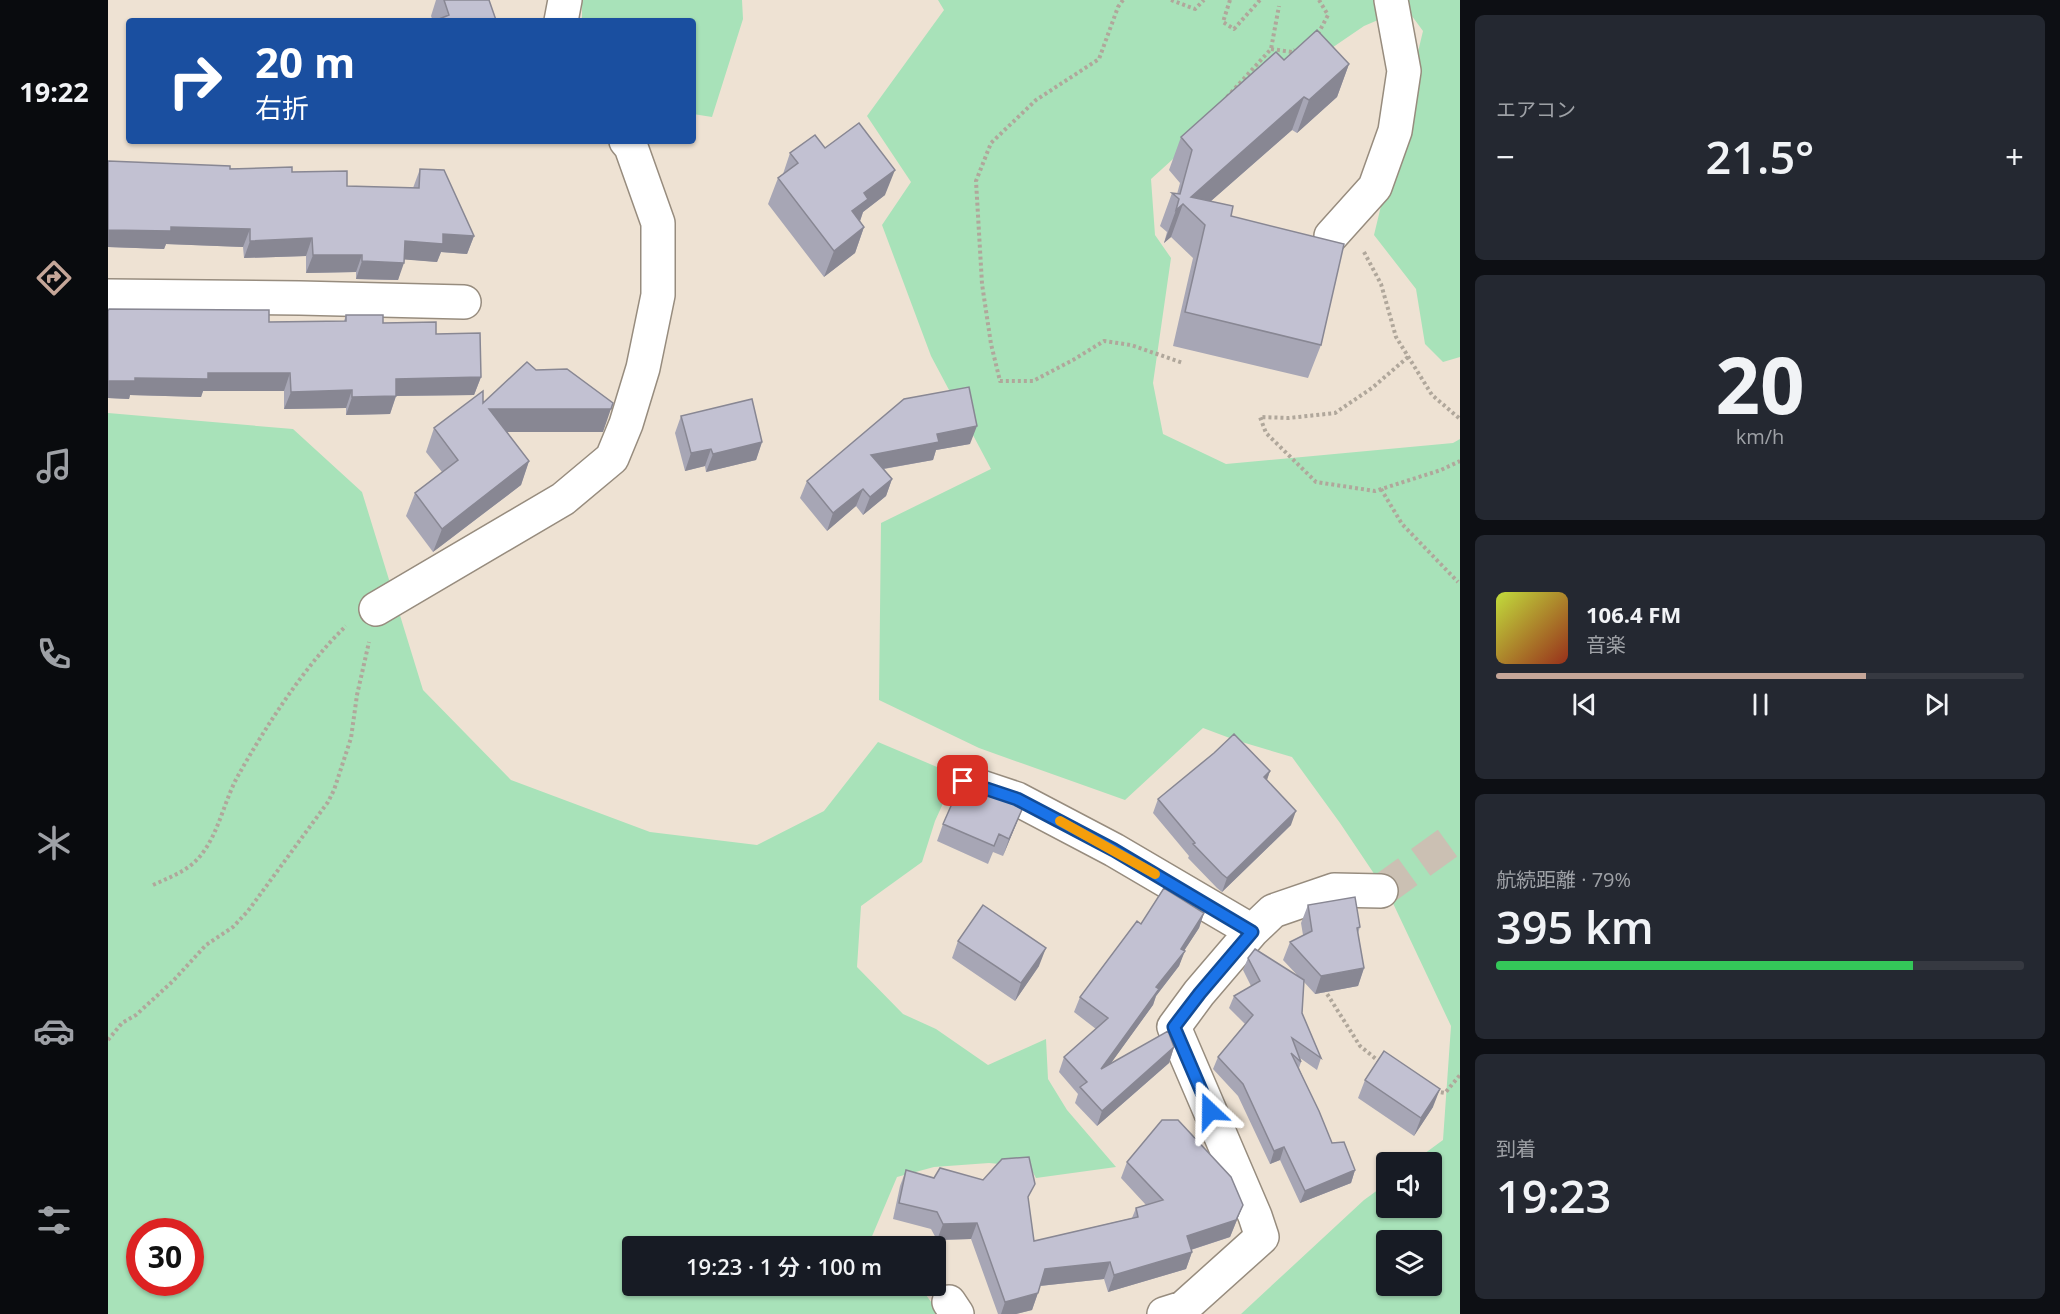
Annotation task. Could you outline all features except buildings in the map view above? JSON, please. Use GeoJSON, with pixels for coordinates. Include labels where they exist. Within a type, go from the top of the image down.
{"type":"FeatureCollection","features":[{"type":"Feature","properties":{"kind":"street"},"geometry":{"type":"LineString","coordinates":[[562,18],[565,0]]}},
{"type":"Feature","properties":{"kind":"street"},"geometry":{"type":"LineString","coordinates":[[1339,228],[1375,187],[1395,131],[1404,71],[1391,0]]}},
{"type":"Feature","properties":{"kind":"street"},"geometry":{"type":"LineString","coordinates":[[376,609],[563,499],[612,458],[626,424],[643,368],[658,295],[658,223],[628,144]]}},
{"type":"Feature","properties":{"kind":"street"},"geometry":{"type":"LineString","coordinates":[[108,296],[464,302]]}},
{"type":"Feature","properties":{"kind":"street"},"geometry":{"type":"LineString","coordinates":[[963,781],[1027,804],[1114,850],[1252,932]]}},
{"type":"Feature","properties":{"kind":"street"},"geometry":{"type":"LineString","coordinates":[[1164,1314],[1183,1308],[1262,1237],[1174,1027],[1252,932],[1273,911],[1334,890],[1381,891]]}},
{"type":"Feature","properties":{"kind":"path"},"geometry":{"type":"LineString","coordinates":[[1124,0],[1118,7],[1099,59],[1036,100],[991,143],[976,181],[982,284],[991,344],[1000,381],[1033,381],[1104,341],[1131,345],[1183,363]]}},
{"type":"Feature","properties":{"kind":"path"},"geometry":{"type":"LineString","coordinates":[[1171,0],[1195,9],[1204,0]]}},
{"type":"Feature","properties":{"kind":"path"},"geometry":{"type":"LineString","coordinates":[[1230,0],[1223,22],[1234,29],[1260,0]]}},
{"type":"Feature","properties":{"kind":"path"},"geometry":{"type":"LineString","coordinates":[[1316,37],[1328,15],[1319,0]]}},
{"type":"Feature","properties":{"kind":"path"},"geometry":{"type":"LineString","coordinates":[[1220,105],[1271,49],[1279,6]]}},
{"type":"Feature","properties":{"kind":"path"},"geometry":{"type":"LineString","coordinates":[[1271,49],[1293,52],[1300,47]]}},
{"type":"Feature","properties":{"kind":"path"},"geometry":{"type":"LineString","coordinates":[[1339,228],[1381,284],[1396,337],[1432,395],[1460,419]]}},
{"type":"Feature","properties":{"kind":"path"},"geometry":{"type":"LineString","coordinates":[[1408,357],[1372,388],[1335,413],[1290,418],[1260,417],[1266,433],[1316,482],[1375,491],[1442,470],[1460,461]]}},
{"type":"Feature","properties":{"kind":"path"},"geometry":{"type":"LineString","coordinates":[[1381,489],[1402,524],[1458,582]]}},
{"type":"Feature","properties":{"kind":"path"},"geometry":{"type":"LineString","coordinates":[[153,885],[191,865],[207,847],[237,777],[276,715],[310,668],[345,626],[376,609]]}},
{"type":"Feature","properties":{"kind":"path"},"geometry":{"type":"LineString","coordinates":[[108,1040],[122,1023],[136,1015],[173,981],[206,945],[233,927],[248,911],[262,895],[328,802],[351,738],[357,695],[376,609]]}},
{"type":"Feature","properties":{"kind":"path"},"geometry":{"type":"LineString","coordinates":[[1323,988],[1360,1046],[1388,1068]]}},
{"type":"Feature","properties":{"kind":"path"},"geometry":{"type":"LineString","coordinates":[[1425,1088],[1445,1093],[1460,1075]]}},
{"type":"Feature","properties":{"kind":"green space"},"geometry":{"type":"Polygon","coordinates":[[[582,0],[742,0],[743,19],[712,117],[696,114],[696,18],[582,18],[582,0]]]}},
{"type":"Feature","properties":{"kind":"green space"},"geometry":{"type":"Polygon","coordinates":[[[938,0],[1460,0],[1460,357],[1443,362],[1425,344],[1416,289],[1374,235],[1423,31],[1406,8],[1364,26],[1320,56],[1270,71],[1151,179],[1155,235],[1171,258],[1153,383],[1163,434],[1226,464],[1453,443],[1460,439],[1460,1314],[1241,1314],[1376,1191],[1376,1218],[1442,1218],[1442,1152],[1427,1152],[1443,1140],[1451,1026],[1391,899],[1292,757],[1203,728],[1125,800],[979,748],[879,700],[881,523],[991,469],[931,356],[882,225],[911,182],[867,116],[944,10],[938,0]]]}},
{"type":"Feature","properties":{"kind":"green space"},"geometry":{"type":"Polygon","coordinates":[[[108,413],[293,429],[362,492],[423,690],[511,780],[650,832],[757,845],[824,811],[878,742],[956,775],[935,821],[922,862],[861,906],[857,967],[903,1014],[936,1029],[988,1065],[1046,1039],[1048,1079],[1067,1110],[1116,1167],[1036,1178],[1030,1167],[989,1163],[934,1167],[897,1177],[872,1236],[622,1236],[622,1296],[927,1296],[940,1314],[108,1314],[108,413]]]}},
{"type":"Feature","properties":{"kind":"tunnel"},"geometry":{"type":"LineString","coordinates":[[1381,891],[1460,834]]}},
{"type":"Feature","properties":{"kind":"slow traffic"},"geometry":{"type":"LineString","coordinates":[[1060,821],[1155,874]]}},
{"type":"Feature","properties":{"kind":"route"},"geometry":{"type":"LineString","coordinates":[[963,781],[1017,799],[1114,850],[1252,932],[1174,1027],[1210,1111]]}}]}
